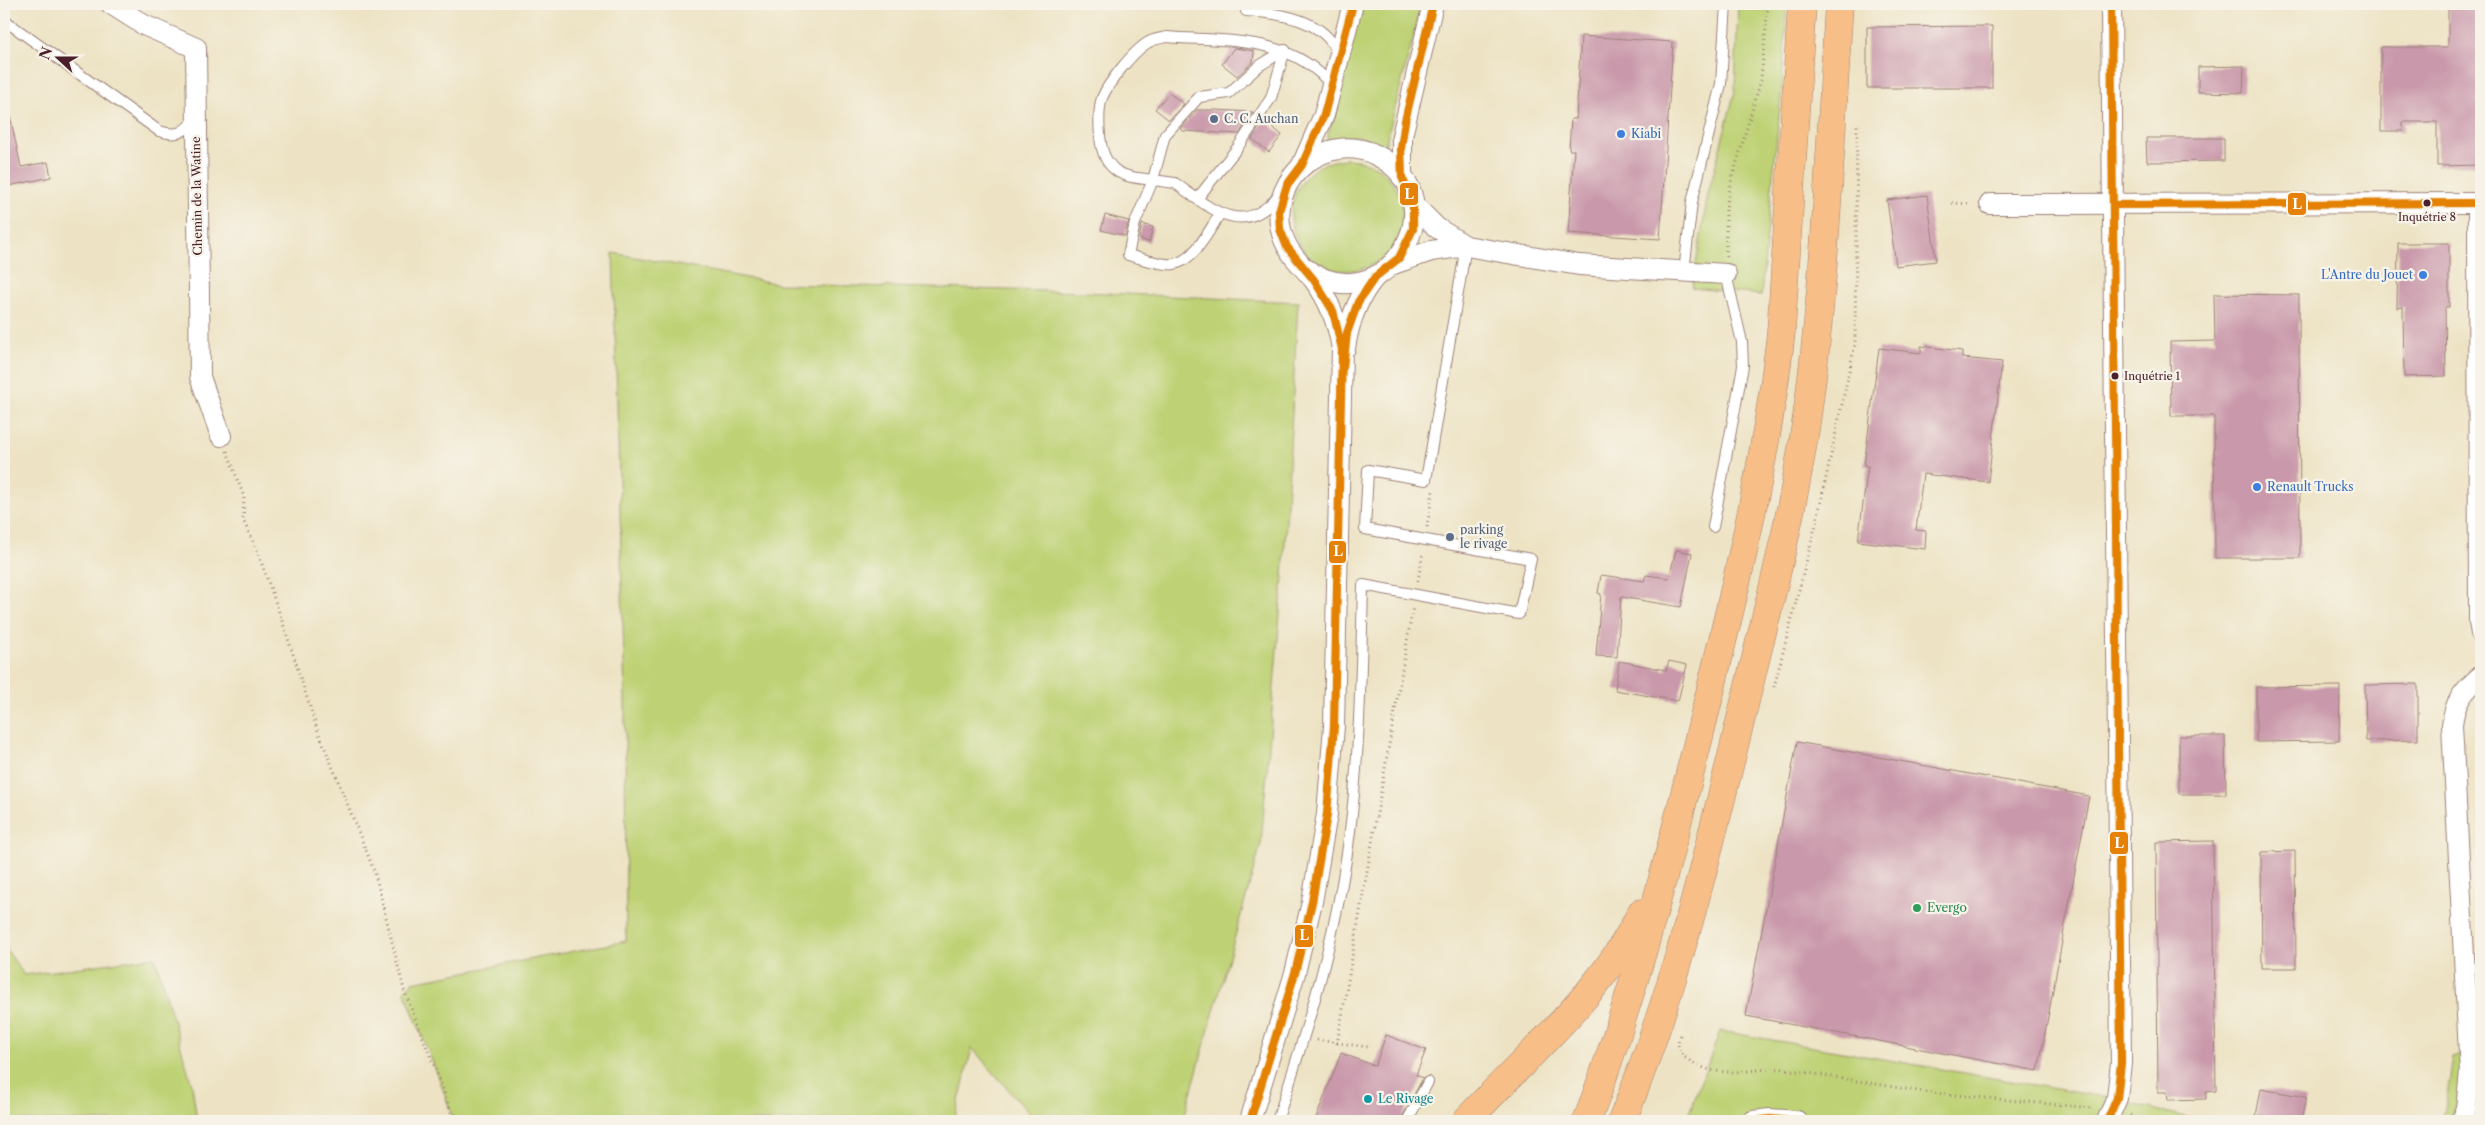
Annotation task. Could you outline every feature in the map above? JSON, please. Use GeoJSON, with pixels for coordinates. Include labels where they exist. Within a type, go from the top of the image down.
{"type":"FeatureCollection","features":[{"type":"Feature","properties":{"kind":"highway"},"geometry":{"type":"LineString","coordinates":[[1587,1121],[1633,984],[1681,809],[1739,571],[1755,496],[1781,332],[1802,4]]}},
{"type":"Feature","properties":{"kind":"highway"},"geometry":{"type":"LineString","coordinates":[[1622,1121],[1652,1045],[1686,940],[1790,510],[1806,418],[1816,335],[1839,4]]}},
{"type":"Feature","properties":{"kind":"highway"},"geometry":{"type":"LineString","coordinates":[[1466,1121],[1594,987],[1614,960],[1633,931],[1646,902],[1681,809]]}},
{"type":"Feature","properties":{"kind":"street","name":"Chemin de la Watine"},"geometry":{"type":"LineString","coordinates":[[111,4],[144,25],[196,48],[200,377],[221,436]]}},
{"type":"Feature","properties":{"kind":"street"},"geometry":{"type":"LineString","coordinates":[[1250,1121],[1300,954],[1315,884],[1327,814],[1334,726],[1342,368],[1340,334],[1333,311],[1321,290],[1291,254],[1280,229],[1279,211],[1287,184],[1302,165],[1318,131],[1338,66],[1353,4]]}},
{"type":"Feature","properties":{"kind":"street"},"geometry":{"type":"LineString","coordinates":[[1342,368],[1351,319],[1363,293],[1375,277],[1393,264],[1404,251],[1411,236],[1414,220],[1413,204],[1402,177],[1402,136],[1433,4]]}},
{"type":"Feature","properties":{"kind":"street"},"geometry":{"type":"LineString","coordinates":[[2111,4],[2121,1062],[2114,1112]]}},
{"type":"Feature","properties":{"kind":"street"},"geometry":{"type":"LineString","coordinates":[[1302,165],[1324,152],[1350,148],[1367,151],[1383,159],[1402,177]]}},
{"type":"Feature","properties":{"kind":"street"},"geometry":{"type":"LineString","coordinates":[[1990,204],[2479,203],[2479,621],[2481,634]]}},
{"type":"Feature","properties":{"kind":"street"},"geometry":{"type":"LineString","coordinates":[[1413,204],[1437,228],[1466,246]]}},
{"type":"Feature","properties":{"kind":"street"},"geometry":{"type":"LineString","coordinates":[[1393,264],[1431,251],[1466,246],[1557,263],[1726,274]]}},
{"type":"Feature","properties":{"kind":"street"},"geometry":{"type":"LineString","coordinates":[[1304,268],[1318,277],[1334,282],[1359,282],[1375,277]]}},
{"type":"Feature","properties":{"kind":"street"},"geometry":{"type":"LineString","coordinates":[[2461,1121],[2467,1102],[2470,1073],[2452,725],[2458,701],[2469,686],[2481,676]]}},
{"type":"Feature","properties":{"kind":"street"},"geometry":{"type":"LineString","coordinates":[[1753,1121],[1770,1119],[1797,1121]]}},
{"type":"Feature","properties":{"kind":"lane"},"geometry":{"type":"LineString","coordinates":[[1246,4],[1246,11],[1282,14],[1327,35],[1334,45],[1338,66]]}},
{"type":"Feature","properties":{"kind":"lane"},"geometry":{"type":"LineString","coordinates":[[1684,272],[1692,202],[1721,84],[1726,4]]}},
{"type":"Feature","properties":{"kind":"lane"},"geometry":{"type":"LineString","coordinates":[[4,20],[159,131],[171,135],[183,132],[197,118]]}},
{"type":"Feature","properties":{"kind":"lane"},"geometry":{"type":"LineString","coordinates":[[1287,184],[1271,204],[1256,215],[1237,218],[1220,214],[1175,183],[1130,177],[1113,168],[1102,150],[1100,108],[1102,98],[1107,88],[1141,47],[1155,39],[1167,37],[1268,45],[1286,50],[1314,68],[1332,87]]}},
{"type":"Feature","properties":{"kind":"lane"},"geometry":{"type":"LineString","coordinates":[[1220,214],[1194,252],[1185,260],[1173,265],[1128,255],[1135,223],[1153,180],[1165,135],[1199,97],[1229,93],[1259,66],[1286,50]]}},
{"type":"Feature","properties":{"kind":"lane"},"geometry":{"type":"LineString","coordinates":[[1197,199],[1238,147],[1271,98],[1286,50]]}},
{"type":"Feature","properties":{"kind":"lane"},"geometry":{"type":"LineString","coordinates":[[1277,1121],[1304,1038],[1333,926],[1350,833],[1359,733],[1363,585],[1519,614],[1531,559],[1365,529],[1368,470],[1426,480],[1466,246]]}},
{"type":"Feature","properties":{"kind":"lane"},"geometry":{"type":"LineString","coordinates":[[1713,527],[1743,366],[1742,342],[1726,274]]}},
{"type":"Feature","properties":{"kind":"lane"},"geometry":{"type":"LineString","coordinates":[[1407,1121],[1428,1082]]}},
{"type":"Feature","properties":{"kind":"path"},"geometry":{"type":"LineString","coordinates":[[1726,274],[1726,208],[1761,80],[1768,4]]}},
{"type":"Feature","properties":{"kind":"path"},"geometry":{"type":"LineString","coordinates":[[1855,344],[1856,121]]}},
{"type":"Feature","properties":{"kind":"path"},"geometry":{"type":"LineString","coordinates":[[221,436],[244,497],[243,520],[257,550],[316,726],[374,873],[404,990],[454,1121]]}},
{"type":"Feature","properties":{"kind":"path"},"geometry":{"type":"LineString","coordinates":[[1337,1044],[1435,482]]}},
{"type":"Feature","properties":{"kind":"path"},"geometry":{"type":"LineString","coordinates":[[1304,1038],[1368,1047]]}},
{"type":"Feature","properties":{"kind":"path"},"geometry":{"type":"LineString","coordinates":[[1687,1059],[1701,1067],[1724,1073],[1772,1068],[1785,1069],[1924,1092],[2114,1112],[2130,1115],[2140,1121]]}},
{"type":"Feature","properties":{"kind":"green space"},"geometry":{"type":"Polygon","coordinates":[[[1362,4],[1422,4],[1385,146],[1358,136],[1327,139],[1362,4]]]}},
{"type":"Feature","properties":{"kind":"green space"},"geometry":{"type":"Polygon","coordinates":[[[1738,4],[1787,4],[1782,88],[1761,295],[1692,288],[1708,194],[1735,91],[1738,4]]]}},
{"type":"Feature","properties":{"kind":"green space"},"geometry":{"type":"Polygon","coordinates":[[[1347,159],[1368,163],[1387,175],[1399,194],[1403,215],[1399,236],[1387,255],[1368,267],[1347,271],[1326,267],[1307,255],[1295,236],[1291,215],[1295,194],[1307,175],[1326,163],[1347,159]]]}},
{"type":"Feature","properties":{"kind":"green space"},"geometry":{"type":"Polygon","coordinates":[[[613,253],[779,284],[1083,292],[1298,302],[1283,577],[1261,844],[1183,1121],[1036,1121],[972,1048],[954,1121],[454,1121],[404,990],[413,982],[626,941],[625,699],[613,253]]]}},
{"type":"Feature","properties":{"kind":"green space"},"geometry":{"type":"Polygon","coordinates":[[[4,946],[24,975],[155,957],[192,1085],[197,1121],[4,1121],[4,946]]]}},
{"type":"Feature","properties":{"kind":"green space"},"geometry":{"type":"Polygon","coordinates":[[[1720,1031],[2103,1097],[2202,1121],[1686,1121],[1720,1031]]]}},
{"type":"Feature","properties":{"kind":"green space"},"geometry":{"type":"Polygon","coordinates":[[[2481,1050],[2481,1121],[2437,1121],[2445,1109],[2453,1058],[2481,1050]]]}},
{"type":"Feature","properties":{"kind":"building"},"geometry":{"type":"Polygon","coordinates":[[[2448,4],[2481,4],[2481,165],[2437,166],[2437,122],[2403,122],[2403,131],[2381,131],[2381,47],[2448,47],[2448,4]]]}},
{"type":"Feature","properties":{"kind":"building"},"geometry":{"type":"Polygon","coordinates":[[[1992,26],[1992,88],[1867,88],[1867,27],[1992,26]]]}},
{"type":"Feature","properties":{"kind":"building","name":"Kiabi"},"geometry":{"type":"Polygon","coordinates":[[[1581,36],[1673,42],[1660,239],[1568,233],[1574,150],[1569,150],[1571,119],[1576,119],[1581,36]]]}},
{"type":"Feature","properties":{"kind":"building"},"geometry":{"type":"Polygon","coordinates":[[[1234,48],[1254,51],[1253,62],[1237,76],[1222,64],[1234,48]]]}},
{"type":"Feature","properties":{"kind":"building"},"geometry":{"type":"Polygon","coordinates":[[[2244,66],[2243,93],[2198,92],[2198,67],[2244,66]]]}},
{"type":"Feature","properties":{"kind":"building"},"geometry":{"type":"Polygon","coordinates":[[[1169,93],[1184,104],[1169,120],[1155,109],[1169,93]]]}},
{"type":"Feature","properties":{"kind":"building"},"geometry":{"type":"Polygon","coordinates":[[[1197,110],[1253,112],[1239,134],[1183,131],[1180,129],[1197,110]]]}},
{"type":"Feature","properties":{"kind":"building"},"geometry":{"type":"Polygon","coordinates":[[[10,116],[21,167],[48,162],[51,177],[4,187],[4,117],[10,116]]]}},
{"type":"Feature","properties":{"kind":"building"},"geometry":{"type":"Polygon","coordinates":[[[1264,120],[1282,135],[1269,152],[1252,139],[1264,120]]]}},
{"type":"Feature","properties":{"kind":"building"},"geometry":{"type":"Polygon","coordinates":[[[2146,138],[2224,138],[2224,161],[2147,162],[2146,138]]]}},
{"type":"Feature","properties":{"kind":"building"},"geometry":{"type":"Polygon","coordinates":[[[1927,195],[1936,261],[1896,266],[1887,200],[1927,195]]]}},
{"type":"Feature","properties":{"kind":"building"},"geometry":{"type":"Polygon","coordinates":[[[1105,215],[1129,221],[1125,236],[1101,230],[1105,215]]]}},
{"type":"Feature","properties":{"kind":"building"},"geometry":{"type":"Polygon","coordinates":[[[1142,224],[1153,227],[1149,242],[1139,239],[1142,224]]]}},
{"type":"Feature","properties":{"kind":"building","name":"L'Antre du Jouet"},"geometry":{"type":"Polygon","coordinates":[[[2398,243],[2449,243],[2449,307],[2445,307],[2446,376],[2404,377],[2403,307],[2397,308],[2398,243]]]}},
{"type":"Feature","properties":{"kind":"building","name":"Renault Trucks"},"geometry":{"type":"Polygon","coordinates":[[[2214,294],[2299,295],[2300,558],[2215,558],[2214,416],[2171,416],[2170,342],[2215,341],[2214,294]]]}},
{"type":"Feature","properties":{"kind":"building"},"geometry":{"type":"Polygon","coordinates":[[[1921,346],[1962,351],[1962,358],[2002,362],[1988,482],[1923,474],[1916,530],[1926,531],[1925,549],[1858,541],[1868,466],[1864,466],[1879,348],[1921,353],[1921,346]]]}},
{"type":"Feature","properties":{"kind":"building"},"geometry":{"type":"Polygon","coordinates":[[[1676,550],[1692,553],[1681,607],[1621,597],[1617,657],[1596,656],[1601,594],[1598,593],[1601,575],[1644,581],[1646,575],[1669,578],[1676,550]]]}},
{"type":"Feature","properties":{"kind":"building"},"geometry":{"type":"Polygon","coordinates":[[[1619,661],[1666,670],[1669,661],[1687,665],[1678,701],[1615,690],[1619,661]]]}},
{"type":"Feature","properties":{"kind":"building"},"geometry":{"type":"Polygon","coordinates":[[[2418,684],[2418,740],[2366,741],[2365,685],[2418,684]]]}},
{"type":"Feature","properties":{"kind":"building"},"geometry":{"type":"Polygon","coordinates":[[[2340,686],[2339,741],[2256,742],[2256,687],[2340,686]]]}},
{"type":"Feature","properties":{"kind":"building"},"geometry":{"type":"Polygon","coordinates":[[[2179,736],[2225,736],[2226,794],[2179,794],[2179,736]]]}},
{"type":"Feature","properties":{"kind":"building","name":"Evergo"},"geometry":{"type":"Polygon","coordinates":[[[1797,742],[2089,796],[2038,1071],[1746,1016],[1797,742]]]}},
{"type":"Feature","properties":{"kind":"building"},"geometry":{"type":"Polygon","coordinates":[[[2213,841],[2216,1091],[2206,1092],[2206,1099],[2168,1100],[2167,1092],[2158,1092],[2156,842],[2213,841]]]}},
{"type":"Feature","properties":{"kind":"building"},"geometry":{"type":"Polygon","coordinates":[[[2295,851],[2296,968],[2262,968],[2261,852],[2295,851]]]}},
{"type":"Feature","properties":{"kind":"building","name":"Le Rivage"},"geometry":{"type":"Polygon","coordinates":[[[1386,1035],[1426,1050],[1416,1075],[1423,1078],[1400,1121],[1315,1121],[1341,1053],[1375,1066],[1386,1035]]]}},
{"type":"Feature","properties":{"kind":"building"},"geometry":{"type":"Polygon","coordinates":[[[2261,1089],[2306,1097],[2301,1121],[2283,1121],[2256,1116],[2261,1089]]]}},
{"type":"Feature","properties":{"kind":"transit line","name":"L"},"geometry":{"type":"LineString","coordinates":[[1250,1121],[1295,973],[1312,902],[1327,814],[1334,726],[1342,349],[1333,311],[1314,280],[1287,247],[1280,229],[1279,211],[1287,185],[1302,165],[1324,115],[1353,4]]}},
{"type":"Feature","properties":{"kind":"transit line","name":"L"},"geometry":{"type":"LineString","coordinates":[[1343,367],[1347,333],[1358,302],[1375,277],[1399,258],[1413,229],[1413,204],[1402,177],[1401,148],[1405,121],[1433,4]]}},
{"type":"Feature","properties":{"kind":"transit line","name":"L"},"geometry":{"type":"LineString","coordinates":[[2107,1121],[2117,1098],[2121,1063],[2111,4]]}},
{"type":"Feature","properties":{"kind":"transit line","name":"L"},"geometry":{"type":"LineString","coordinates":[[2113,205],[2481,203]]}},
{"type":"Feature","properties":{"kind":"transit line","name":"L"},"geometry":{"type":"LineString","coordinates":[[1753,1121],[1770,1119],[1797,1121]]}},
{"type":"Feature","properties":{"kind":"place","name":"C. C. Auchan"},"geometry":{"type":"Point","coordinates":[1214,119]}},
{"type":"Feature","properties":{"kind":"place","name":"Kiabi"},"geometry":{"type":"Point","coordinates":[1621,134]}},
{"type":"Feature","properties":{"kind":"place","name":"Inquétrie 8"},"geometry":{"type":"Point","coordinates":[2427,203]}},
{"type":"Feature","properties":{"kind":"place","name":"L'Antre du Jouet"},"geometry":{"type":"Point","coordinates":[2423,275]}},
{"type":"Feature","properties":{"kind":"place","name":"Inquétrie 1"},"geometry":{"type":"Point","coordinates":[2115,376]}},
{"type":"Feature","properties":{"kind":"place","name":"Renault Trucks"},"geometry":{"type":"Point","coordinates":[2257,487]}},
{"type":"Feature","properties":{"kind":"place","name":"parking le rivage"},"geometry":{"type":"Point","coordinates":[1450,537]}},
{"type":"Feature","properties":{"kind":"place","name":"Evergo"},"geometry":{"type":"Point","coordinates":[1917,908]}},
{"type":"Feature","properties":{"kind":"place","name":"Le Rivage"},"geometry":{"type":"Point","coordinates":[1368,1099]}}]}
